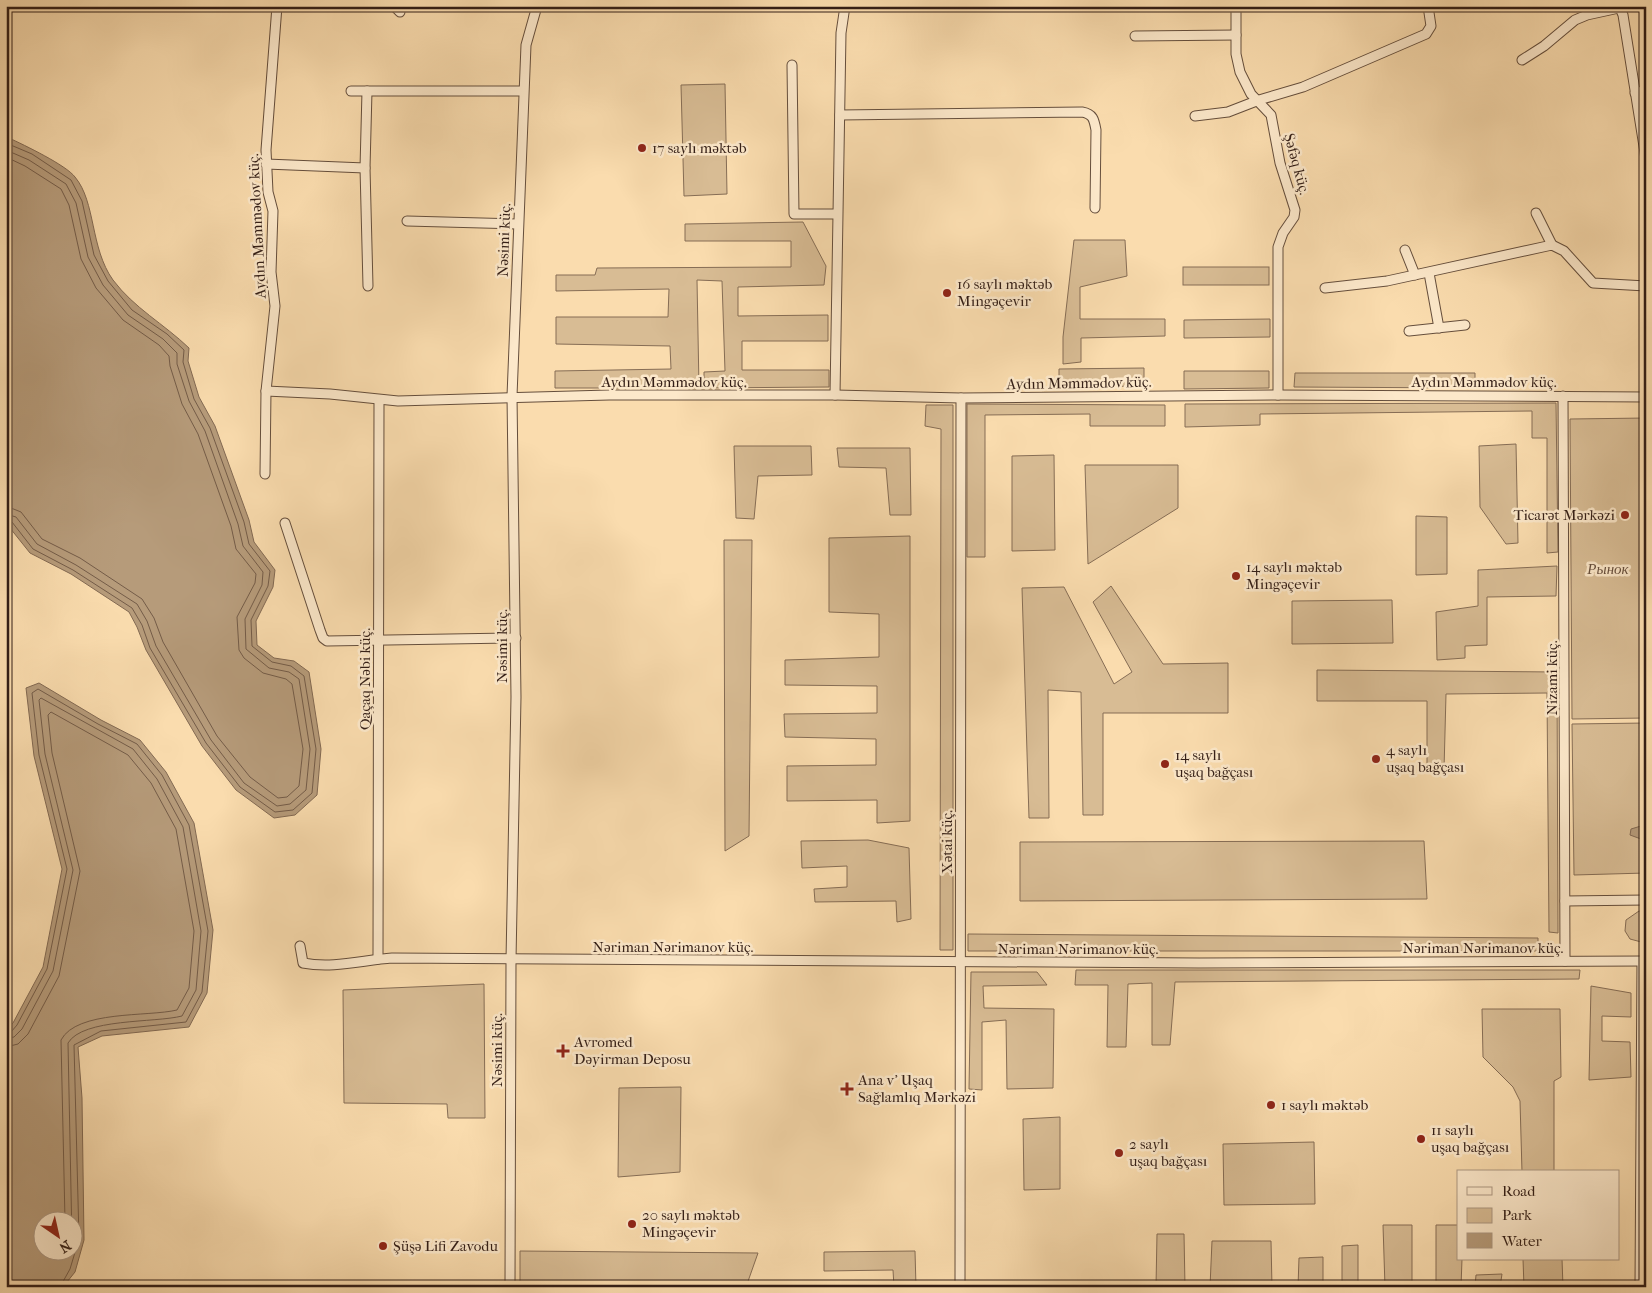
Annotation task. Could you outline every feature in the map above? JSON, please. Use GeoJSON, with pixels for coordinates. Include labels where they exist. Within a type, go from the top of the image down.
{"type":"FeatureCollection","features":[{"type":"Feature","properties":{"kind":"street","name":"Aydın Məmmədov küç."},"geometry":{"type":"LineString","coordinates":[[265,474],[266,391],[275,306],[271,272],[273,211],[266,164],[277,6]]}},
{"type":"Feature","properties":{"kind":"street","name":"Nəsimi küç."},"geometry":{"type":"LineString","coordinates":[[510,1287],[511,960],[516,638],[512,396],[523,91],[527,39],[537,6]]}},
{"type":"Feature","properties":{"kind":"street"},"geometry":{"type":"LineString","coordinates":[[835,395],[841,33],[845,6]]}},
{"type":"Feature","properties":{"kind":"street","name":"Şəfəq küç."},"geometry":{"type":"LineString","coordinates":[[1236,6],[1236,54],[1245,85],[1270,114],[1280,163],[1295,210],[1294,217],[1282,232],[1278,247],[1278,395]]}},
{"type":"Feature","properties":{"kind":"street"},"geometry":{"type":"LineString","coordinates":[[1195,116],[1228,112],[1322,80],[1426,34],[1431,26],[1428,6]]}},
{"type":"Feature","properties":{"kind":"street"},"geometry":{"type":"LineString","coordinates":[[1522,60],[1544,46],[1575,20],[1619,7],[1624,15],[1646,159]]}},
{"type":"Feature","properties":{"kind":"street"},"geometry":{"type":"LineString","coordinates":[[1135,36],[1236,35]]}},
{"type":"Feature","properties":{"kind":"street"},"geometry":{"type":"LineString","coordinates":[[792,65],[794,214],[837,214]]}},
{"type":"Feature","properties":{"kind":"street"},"geometry":{"type":"LineString","coordinates":[[367,90],[365,168],[368,286]]}},
{"type":"Feature","properties":{"kind":"street"},"geometry":{"type":"LineString","coordinates":[[1636,93],[1646,90]]}},
{"type":"Feature","properties":{"kind":"street"},"geometry":{"type":"LineString","coordinates":[[351,91],[523,91]]}},
{"type":"Feature","properties":{"kind":"street"},"geometry":{"type":"LineString","coordinates":[[840,115],[1082,112],[1089,114],[1094,119],[1096,130],[1095,208]]}},
{"type":"Feature","properties":{"kind":"street"},"geometry":{"type":"LineString","coordinates":[[266,164],[365,168]]}},
{"type":"Feature","properties":{"kind":"street"},"geometry":{"type":"LineString","coordinates":[[1536,213],[1552,245],[1564,251],[1593,282],[1646,286]]}},
{"type":"Feature","properties":{"kind":"street"},"geometry":{"type":"LineString","coordinates":[[408,221],[518,224]]}},
{"type":"Feature","properties":{"kind":"street"},"geometry":{"type":"LineString","coordinates":[[1325,288],[1415,275],[1552,245]]}},
{"type":"Feature","properties":{"kind":"street"},"geometry":{"type":"LineString","coordinates":[[1404,250],[1415,275]]}},
{"type":"Feature","properties":{"kind":"street"},"geometry":{"type":"LineString","coordinates":[[1429,272],[1439,328]]}},
{"type":"Feature","properties":{"kind":"street"},"geometry":{"type":"LineString","coordinates":[[1409,331],[1465,325]]}},
{"type":"Feature","properties":{"kind":"street","name":"Aydın Məmmədov küç."},"geometry":{"type":"LineString","coordinates":[[266,391],[330,394],[379,400],[512,396],[835,395],[961,398],[1278,395],[1646,397]]}},
{"type":"Feature","properties":{"kind":"street","name":"Nizami küç."},"geometry":{"type":"LineString","coordinates":[[1563,396],[1565,961]]}},
{"type":"Feature","properties":{"kind":"street","name":"Xətai küç."},"geometry":{"type":"LineString","coordinates":[[960,1287],[961,398]]}},
{"type":"Feature","properties":{"kind":"street","name":"Qaçaq Nəbi küç."},"geometry":{"type":"LineString","coordinates":[[378,959],[379,400]]}},
{"type":"Feature","properties":{"kind":"street"},"geometry":{"type":"LineString","coordinates":[[285,523],[323,638],[327,641],[379,638],[516,638]]}},
{"type":"Feature","properties":{"kind":"street"},"geometry":{"type":"LineString","coordinates":[[1565,901],[1646,900]]}},
{"type":"Feature","properties":{"kind":"street","name":"Nəriman Nərimanov küç."},"geometry":{"type":"LineString","coordinates":[[300,946],[303,963],[310,964],[345,964],[378,959],[961,962],[1644,961]]}},
{"type":"Feature","properties":{"kind":"street"},"geometry":{"type":"LineString","coordinates":[[1640,1287],[1644,961]]}},
{"type":"Feature","properties":{"kind":"green space"},"geometry":{"type":"Polygon","coordinates":[[[725,84],[727,194],[684,196],[681,85],[725,84]]]}},
{"type":"Feature","properties":{"kind":"green space"},"geometry":{"type":"Polygon","coordinates":[[[803,222],[826,266],[824,285],[738,287],[738,316],[828,315],[828,341],[742,341],[742,370],[829,370],[829,387],[704,388],[704,372],[725,371],[722,281],[697,280],[699,388],[555,388],[555,371],[671,369],[670,346],[556,344],[556,317],[668,317],[669,289],[556,291],[556,275],[595,275],[597,268],[791,267],[791,241],[685,241],[685,224],[803,222]]]}},
{"type":"Feature","properties":{"kind":"green space"},"geometry":{"type":"Polygon","coordinates":[[[1074,240],[1125,240],[1127,276],[1080,287],[1080,319],[1165,319],[1165,336],[1081,338],[1081,362],[1063,364],[1063,337],[1074,240]]]}},
{"type":"Feature","properties":{"kind":"green space"},"geometry":{"type":"Polygon","coordinates":[[[1183,267],[1269,267],[1269,285],[1183,285],[1183,267]]]}},
{"type":"Feature","properties":{"kind":"green space"},"geometry":{"type":"Polygon","coordinates":[[[1270,319],[1270,337],[1184,338],[1184,320],[1270,319]]]}},
{"type":"Feature","properties":{"kind":"green space"},"geometry":{"type":"Polygon","coordinates":[[[1144,368],[1144,386],[1059,387],[1059,369],[1144,368]]]}},
{"type":"Feature","properties":{"kind":"green space"},"geometry":{"type":"Polygon","coordinates":[[[1184,371],[1269,371],[1269,388],[1184,389],[1184,371]]]}},
{"type":"Feature","properties":{"kind":"green space"},"geometry":{"type":"Polygon","coordinates":[[[1295,373],[1475,373],[1475,388],[1294,387],[1295,373]]]}},
{"type":"Feature","properties":{"kind":"green space"},"geometry":{"type":"Polygon","coordinates":[[[1556,403],[1558,552],[1547,553],[1547,438],[1532,438],[1532,411],[1260,414],[1260,425],[1185,427],[1185,404],[1556,403]]]}},
{"type":"Feature","properties":{"kind":"green space"},"geometry":{"type":"Polygon","coordinates":[[[967,404],[1165,405],[1165,426],[1090,426],[1090,414],[985,415],[985,557],[967,557],[967,404]]]}},
{"type":"Feature","properties":{"kind":"green space"},"geometry":{"type":"Polygon","coordinates":[[[926,405],[953,405],[953,950],[940,950],[941,429],[925,426],[926,405]]]}},
{"type":"Feature","properties":{"kind":"green space","name":"Рынок"},"geometry":{"type":"Polygon","coordinates":[[[1646,418],[1646,718],[1572,719],[1570,419],[1646,418]]]}},
{"type":"Feature","properties":{"kind":"green space"},"geometry":{"type":"Polygon","coordinates":[[[1516,444],[1518,543],[1506,544],[1480,507],[1479,446],[1516,444]]]}},
{"type":"Feature","properties":{"kind":"green space"},"geometry":{"type":"Polygon","coordinates":[[[734,446],[811,446],[812,475],[758,476],[754,519],[736,518],[734,446]]]}},
{"type":"Feature","properties":{"kind":"green space"},"geometry":{"type":"Polygon","coordinates":[[[837,448],[910,448],[911,515],[890,515],[886,468],[839,467],[837,448]]]}},
{"type":"Feature","properties":{"kind":"green space"},"geometry":{"type":"Polygon","coordinates":[[[1054,455],[1055,550],[1012,551],[1012,456],[1054,455]]]}},
{"type":"Feature","properties":{"kind":"green space"},"geometry":{"type":"Polygon","coordinates":[[[1085,465],[1178,465],[1178,508],[1088,564],[1085,465]]]}},
{"type":"Feature","properties":{"kind":"green space"},"geometry":{"type":"Polygon","coordinates":[[[1416,516],[1447,517],[1447,574],[1416,575],[1416,516]]]}},
{"type":"Feature","properties":{"kind":"green space"},"geometry":{"type":"Polygon","coordinates":[[[910,536],[910,821],[877,823],[877,800],[787,801],[787,766],[876,765],[876,739],[785,737],[784,714],[877,713],[877,686],[785,685],[785,660],[879,657],[879,614],[829,612],[829,538],[910,536]]]}},
{"type":"Feature","properties":{"kind":"green space"},"geometry":{"type":"Polygon","coordinates":[[[724,540],[752,540],[749,836],[725,851],[724,540]]]}},
{"type":"Feature","properties":{"kind":"green space"},"geometry":{"type":"Polygon","coordinates":[[[1557,566],[1556,596],[1487,597],[1487,645],[1465,646],[1465,658],[1437,660],[1436,612],[1478,606],[1478,570],[1557,566]]]}},
{"type":"Feature","properties":{"kind":"green space"},"geometry":{"type":"Polygon","coordinates":[[[1111,586],[1163,664],[1228,663],[1228,713],[1103,713],[1103,815],[1083,815],[1081,692],[1048,690],[1049,818],[1029,818],[1022,588],[1064,587],[1114,684],[1132,672],[1093,602],[1111,586]]]}},
{"type":"Feature","properties":{"kind":"green space"},"geometry":{"type":"Polygon","coordinates":[[[1392,600],[1393,643],[1292,644],[1292,601],[1392,600]]]}},
{"type":"Feature","properties":{"kind":"green space"},"geometry":{"type":"Polygon","coordinates":[[[1317,670],[1557,672],[1558,933],[1549,932],[1547,693],[1446,694],[1444,771],[1427,770],[1427,701],[1317,701],[1317,670]]]}},
{"type":"Feature","properties":{"kind":"green space"},"geometry":{"type":"Polygon","coordinates":[[[1646,723],[1646,873],[1574,875],[1572,724],[1646,723]]]}},
{"type":"Feature","properties":{"kind":"green space"},"geometry":{"type":"Polygon","coordinates":[[[868,840],[909,848],[911,919],[897,922],[896,901],[815,902],[814,889],[847,887],[847,866],[802,868],[801,841],[868,840]]]}},
{"type":"Feature","properties":{"kind":"green space"},"geometry":{"type":"Polygon","coordinates":[[[1424,841],[1427,899],[1020,901],[1020,842],[1424,841]]]}},
{"type":"Feature","properties":{"kind":"green space"},"geometry":{"type":"Polygon","coordinates":[[[1639,911],[1646,912],[1645,943],[1630,939],[1625,931],[1626,920],[1639,911]]]}},
{"type":"Feature","properties":{"kind":"green space"},"geometry":{"type":"Polygon","coordinates":[[[968,934],[1538,938],[1538,951],[968,951],[968,934]]]}},
{"type":"Feature","properties":{"kind":"green space"},"geometry":{"type":"Polygon","coordinates":[[[1076,970],[1580,970],[1579,979],[1175,982],[1170,1045],[1152,1045],[1152,983],[1128,984],[1126,1047],[1107,1047],[1108,985],[1075,985],[1076,970]]]}},
{"type":"Feature","properties":{"kind":"green space"},"geometry":{"type":"Polygon","coordinates":[[[971,972],[1037,972],[1047,985],[983,986],[984,1008],[1054,1009],[1053,1088],[1007,1089],[1006,1020],[982,1022],[982,1090],[969,1089],[971,972]]]}},
{"type":"Feature","properties":{"kind":"green space"},"geometry":{"type":"Polygon","coordinates":[[[484,984],[485,1118],[448,1118],[447,1104],[344,1103],[343,990],[484,984]]]}},
{"type":"Feature","properties":{"kind":"green space"},"geometry":{"type":"Polygon","coordinates":[[[1591,986],[1631,993],[1631,1017],[1602,1016],[1602,1041],[1630,1042],[1631,1077],[1589,1080],[1591,986]]]}},
{"type":"Feature","properties":{"kind":"green space"},"geometry":{"type":"Polygon","coordinates":[[[1482,1009],[1560,1009],[1561,1077],[1554,1081],[1554,1170],[1522,1170],[1520,1101],[1513,1087],[1483,1057],[1482,1009]]]}},
{"type":"Feature","properties":{"kind":"green space"},"geometry":{"type":"Polygon","coordinates":[[[681,1087],[680,1172],[618,1177],[619,1088],[681,1087]]]}},
{"type":"Feature","properties":{"kind":"green space"},"geometry":{"type":"Polygon","coordinates":[[[1060,1117],[1060,1189],[1024,1190],[1023,1119],[1060,1117]]]}},
{"type":"Feature","properties":{"kind":"green space"},"geometry":{"type":"Polygon","coordinates":[[[1314,1142],[1315,1204],[1224,1205],[1223,1144],[1314,1142]]]}},
{"type":"Feature","properties":{"kind":"green space"},"geometry":{"type":"Polygon","coordinates":[[[1383,1225],[1412,1225],[1412,1287],[1385,1287],[1383,1225]]]}},
{"type":"Feature","properties":{"kind":"green space"},"geometry":{"type":"Polygon","coordinates":[[[1436,1225],[1457,1225],[1457,1260],[1462,1260],[1461,1287],[1436,1287],[1436,1225]]]}},
{"type":"Feature","properties":{"kind":"green space"},"geometry":{"type":"Polygon","coordinates":[[[1157,1234],[1184,1234],[1185,1287],[1156,1287],[1157,1234]]]}},
{"type":"Feature","properties":{"kind":"green space"},"geometry":{"type":"Polygon","coordinates":[[[1212,1241],[1271,1241],[1272,1287],[1210,1287],[1212,1241]]]}},
{"type":"Feature","properties":{"kind":"green space"},"geometry":{"type":"Polygon","coordinates":[[[1358,1245],[1358,1287],[1342,1287],[1342,1246],[1358,1245]]]}},
{"type":"Feature","properties":{"kind":"green space"},"geometry":{"type":"Polygon","coordinates":[[[520,1251],[758,1253],[746,1287],[520,1287],[520,1251]]]}},
{"type":"Feature","properties":{"kind":"green space"},"geometry":{"type":"Polygon","coordinates":[[[915,1251],[916,1287],[894,1287],[893,1270],[824,1271],[824,1252],[915,1251]]]}},
{"type":"Feature","properties":{"kind":"green space"},"geometry":{"type":"Polygon","coordinates":[[[1323,1257],[1323,1282],[1298,1287],[1299,1258],[1323,1257]]]}},
{"type":"Feature","properties":{"kind":"green space"},"geometry":{"type":"Polygon","coordinates":[[[1523,1260],[1562,1260],[1563,1287],[1524,1287],[1523,1260]]]}},
{"type":"Feature","properties":{"kind":"green space"},"geometry":{"type":"Polygon","coordinates":[[[1502,1274],[1500,1287],[1475,1287],[1476,1275],[1502,1274]]]}},
{"type":"Feature","properties":{"kind":"water"},"geometry":{"type":"Polygon","coordinates":[[[9,138],[54,161],[75,177],[87,199],[100,254],[113,280],[130,299],[189,348],[188,361],[199,397],[215,426],[249,520],[254,542],[275,570],[273,587],[256,621],[257,645],[274,658],[294,661],[309,672],[321,749],[317,795],[295,815],[274,818],[236,790],[202,746],[146,650],[129,612],[71,574],[30,553],[6,523],[6,139],[9,138]]]}},
{"type":"Feature","properties":{"kind":"water"},"geometry":{"type":"Polygon","coordinates":[[[39,683],[101,720],[140,740],[166,772],[194,823],[213,930],[207,993],[189,1027],[102,1036],[78,1047],[82,1098],[84,1240],[82,1247],[82,1210],[32,1210],[32,1260],[78,1260],[75,1272],[63,1287],[6,1287],[6,1030],[13,1023],[43,967],[62,869],[34,756],[26,688],[39,683]]]}},
{"type":"Feature","properties":{"kind":"water"},"geometry":{"type":"Polygon","coordinates":[[[1641,826],[1646,827],[1646,837],[1641,839],[1630,835],[1631,829],[1641,826]]]}},
{"type":"Feature","properties":{"kind":"place","name":"17 saylı məktəb"},"geometry":{"type":"Point","coordinates":[642,148]}},
{"type":"Feature","properties":{"kind":"place","name":"16 saylı məktəb Mingəçevir"},"geometry":{"type":"Point","coordinates":[947,293]}},
{"type":"Feature","properties":{"kind":"place","name":"Ticarət Mərkəzi"},"geometry":{"type":"Point","coordinates":[1625,515]}},
{"type":"Feature","properties":{"kind":"place","name":"14 saylı məktəb Mingəçevir"},"geometry":{"type":"Point","coordinates":[1236,576]}},
{"type":"Feature","properties":{"kind":"place","name":"4 saylı uşaq bağçası"},"geometry":{"type":"Point","coordinates":[1376,759]}},
{"type":"Feature","properties":{"kind":"place","name":"14 saylı uşaq bağçası"},"geometry":{"type":"Point","coordinates":[1165,764]}},
{"type":"Feature","properties":{"kind":"place","name":"Avromed Dəyirman Deposu"},"geometry":{"type":"Point","coordinates":[563,1051]}},
{"type":"Feature","properties":{"kind":"place","name":"Ana v' Uşaq Sağlamlıq Mərkəzi"},"geometry":{"type":"Point","coordinates":[847,1089]}},
{"type":"Feature","properties":{"kind":"place","name":"1 saylı məktəb"},"geometry":{"type":"Point","coordinates":[1271,1105]}},
{"type":"Feature","properties":{"kind":"place","name":"11 saylı uşaq bağçası"},"geometry":{"type":"Point","coordinates":[1421,1139]}},
{"type":"Feature","properties":{"kind":"place","name":"2 saylı uşaq bağçası"},"geometry":{"type":"Point","coordinates":[1119,1153]}},
{"type":"Feature","properties":{"kind":"place","name":"20 saylı məktəb Mingəçevir"},"geometry":{"type":"Point","coordinates":[632,1224]}},
{"type":"Feature","properties":{"kind":"place","name":"Şüşə Lifi Zavodu"},"geometry":{"type":"Point","coordinates":[383,1246]}}]}
